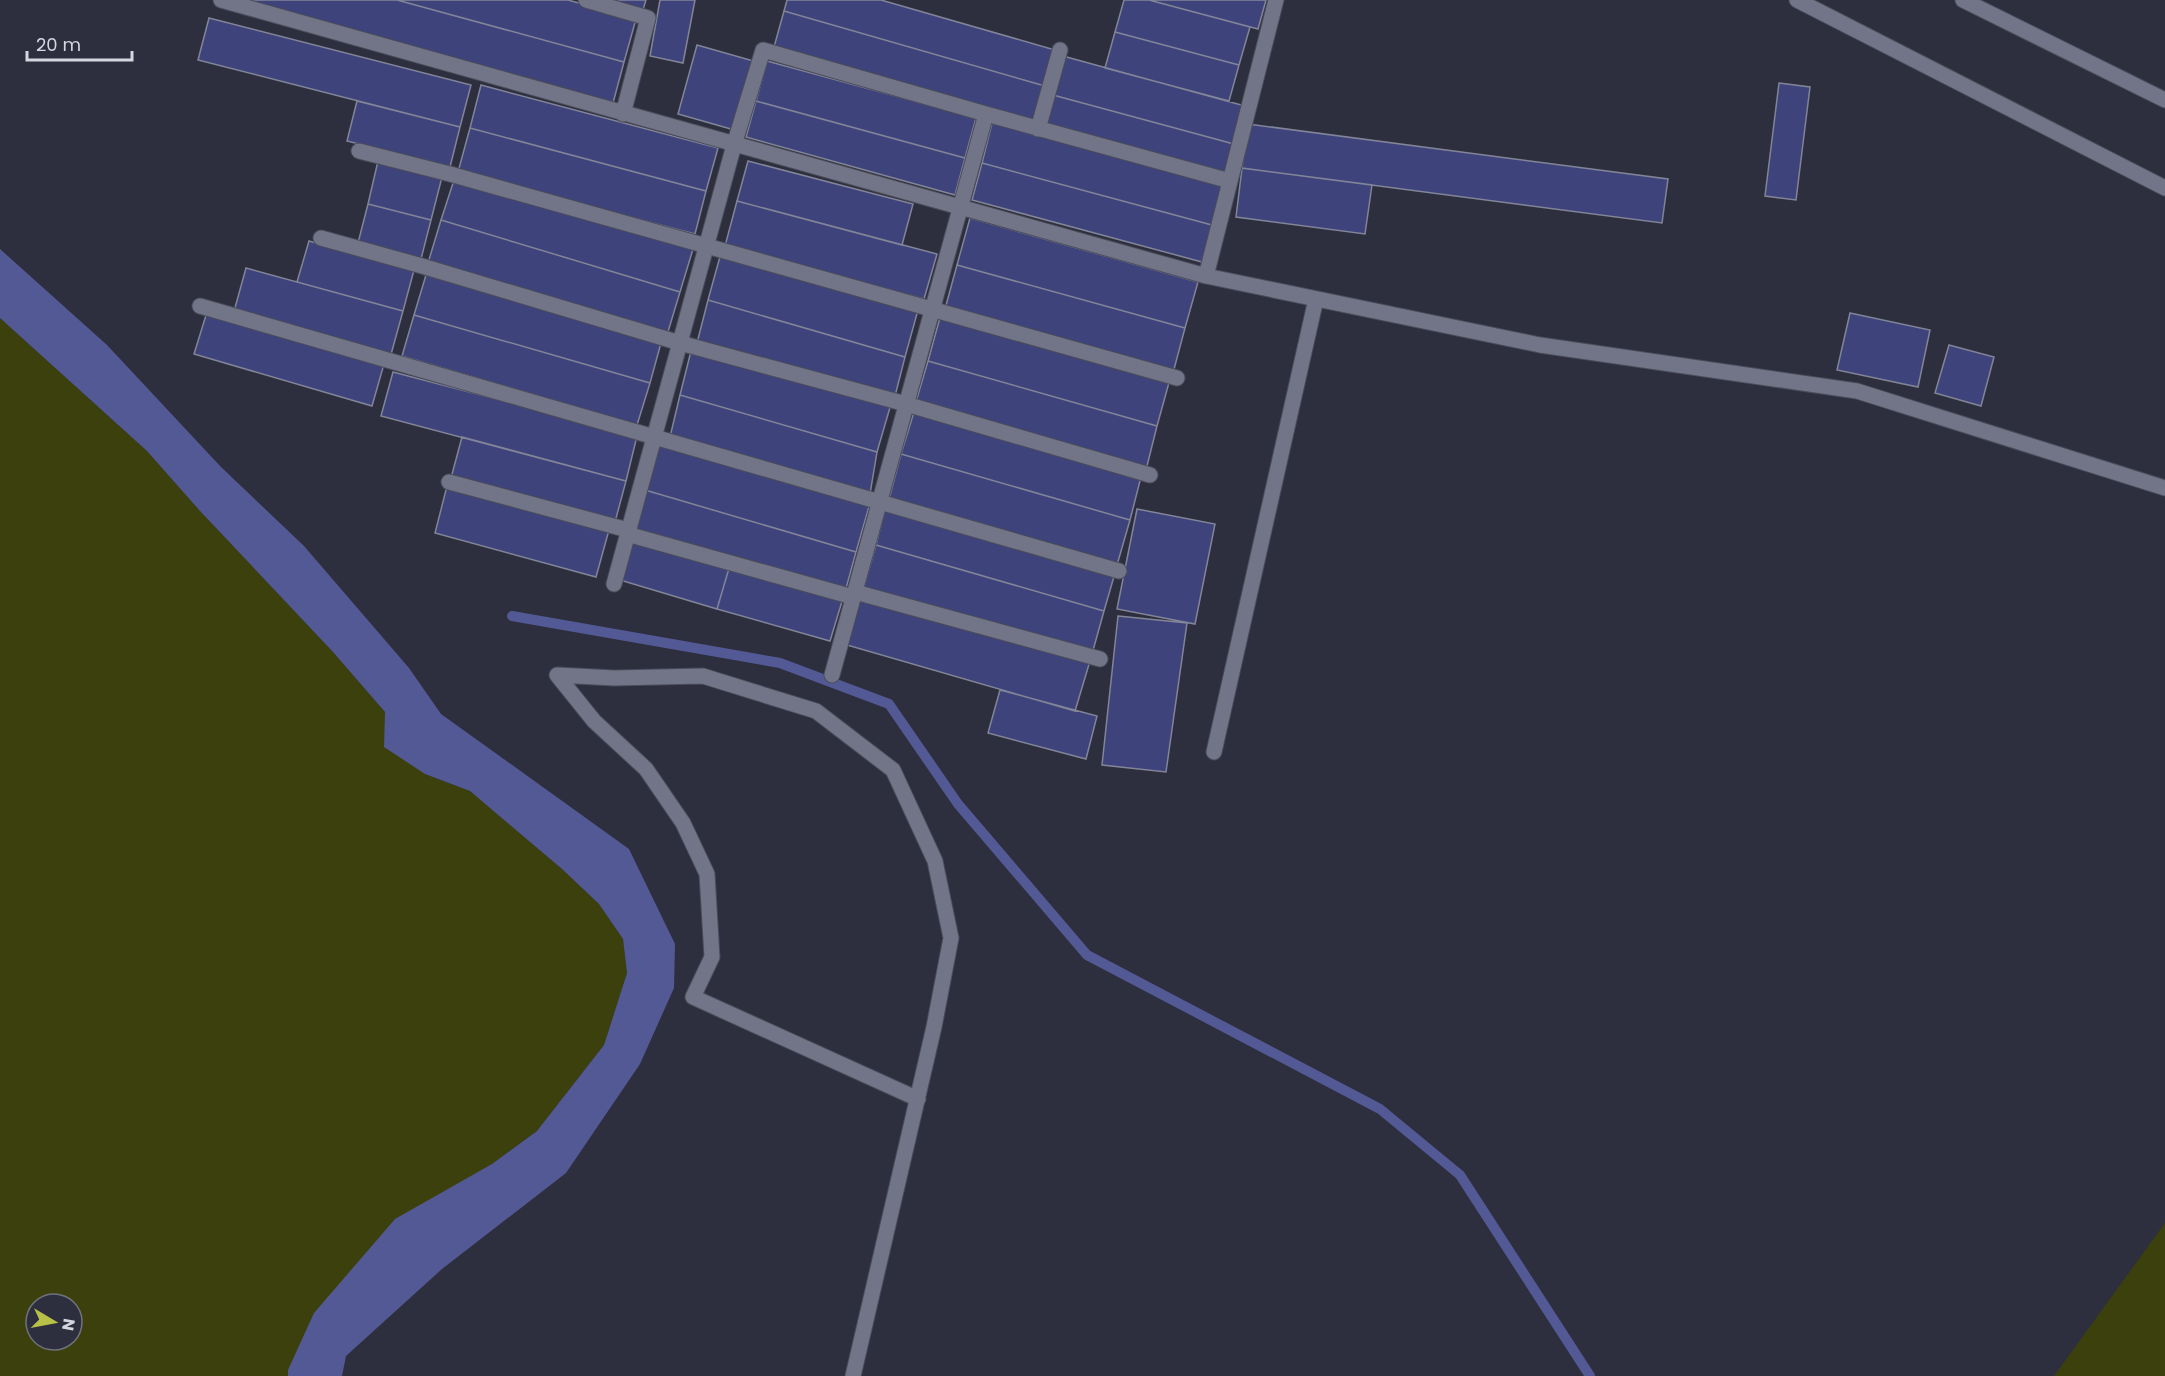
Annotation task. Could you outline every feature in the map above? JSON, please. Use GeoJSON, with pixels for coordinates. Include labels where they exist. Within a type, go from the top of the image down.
{"type":"FeatureCollection","features":[{"type":"Feature","properties":{"kind":"street"},"geometry":{"type":"LineString","coordinates":[[221,0],[1206,276],[1540,345],[1857,391],[2165,488]]}},
{"type":"Feature","properties":{"kind":"street"},"geometry":{"type":"LineString","coordinates":[[586,0],[648,18],[623,114]]}},
{"type":"Feature","properties":{"kind":"street"},"geometry":{"type":"LineString","coordinates":[[1206,276],[1276,0]]}},
{"type":"Feature","properties":{"kind":"street"},"geometry":{"type":"LineString","coordinates":[[1797,0],[2165,188]]}},
{"type":"Feature","properties":{"kind":"street"},"geometry":{"type":"LineString","coordinates":[[1963,0],[2165,100]]}},
{"type":"Feature","properties":{"kind":"street"},"geometry":{"type":"LineString","coordinates":[[1038,129],[1060,50]]}},
{"type":"Feature","properties":{"kind":"street"},"geometry":{"type":"LineString","coordinates":[[614,584],[734,145],[763,51],[1230,182]]}},
{"type":"Feature","properties":{"kind":"street"},"geometry":{"type":"LineString","coordinates":[[832,675],[986,114]]}},
{"type":"Feature","properties":{"kind":"street"},"geometry":{"type":"LineString","coordinates":[[358,151],[450,174],[1176,378]]}},
{"type":"Feature","properties":{"kind":"street"},"geometry":{"type":"LineString","coordinates":[[321,238],[680,343],[906,404],[1149,475]]}},
{"type":"Feature","properties":{"kind":"street"},"geometry":{"type":"LineString","coordinates":[[1214,752],[1316,299]]}},
{"type":"Feature","properties":{"kind":"street"},"geometry":{"type":"LineString","coordinates":[[200,306],[1119,570]]}},
{"type":"Feature","properties":{"kind":"street"},"geometry":{"type":"LineString","coordinates":[[448,482],[1100,659]]}},
{"type":"Feature","properties":{"kind":"street"},"geometry":{"type":"LineString","coordinates":[[853,1376],[918,1099],[951,938],[935,861],[893,770],[816,711],[703,675],[614,678],[557,675],[594,721],[646,769],[683,823],[707,874],[712,957],[693,997],[918,1099]]}},
{"type":"Feature","properties":{"kind":"green space"},"geometry":{"type":"Polygon","coordinates":[[[0,318],[147,451],[200,511],[333,652],[385,712],[425,774],[470,791],[562,869],[599,904],[623,939],[627,973],[604,1045],[537,1131],[492,1164],[288,1370],[288,1376],[0,1376],[0,318]]]}},
{"type":"Feature","properties":{"kind":"green space"},"geometry":{"type":"Polygon","coordinates":[[[2165,1223],[2165,1376],[2054,1376],[2165,1223]]]}},
{"type":"Feature","properties":{"kind":"water"},"geometry":{"type":"Polygon","coordinates":[[[0,249],[107,345],[221,467],[304,546],[409,668],[441,714],[629,849],[675,944],[674,988],[640,1064],[566,1173],[442,1269],[346,1356],[342,1376],[288,1376],[288,1370],[314,1313],[395,1219],[492,1164],[537,1131],[604,1045],[627,973],[623,939],[599,904],[562,869],[470,791],[425,774],[384,747],[385,712],[333,652],[200,511],[147,451],[0,318],[0,249]]]}},
{"type":"Feature","properties":{"kind":"building"},"geometry":{"type":"Polygon","coordinates":[[[235,0],[397,0],[624,62],[613,103],[235,0]]]}},
{"type":"Feature","properties":{"kind":"building"},"geometry":{"type":"Polygon","coordinates":[[[397,0],[568,0],[636,19],[624,62],[397,0]]]}},
{"type":"Feature","properties":{"kind":"building"},"geometry":{"type":"Polygon","coordinates":[[[598,0],[646,0],[642,13],[598,0]]]}},
{"type":"Feature","properties":{"kind":"building"},"geometry":{"type":"Polygon","coordinates":[[[660,0],[695,0],[683,63],[650,56],[660,0]]]}},
{"type":"Feature","properties":{"kind":"building"},"geometry":{"type":"Polygon","coordinates":[[[787,0],[881,0],[1055,50],[1045,86],[784,11],[787,0]]]}},
{"type":"Feature","properties":{"kind":"building"},"geometry":{"type":"Polygon","coordinates":[[[1124,0],[1149,0],[1250,27],[1239,65],[1115,32],[1124,0]]]}},
{"type":"Feature","properties":{"kind":"building"},"geometry":{"type":"Polygon","coordinates":[[[1149,0],[1266,0],[1258,29],[1149,0]]]}},
{"type":"Feature","properties":{"kind":"building"},"geometry":{"type":"Polygon","coordinates":[[[784,11],[1045,86],[1035,122],[774,47],[784,11]]]}},
{"type":"Feature","properties":{"kind":"building"},"geometry":{"type":"Polygon","coordinates":[[[209,18],[471,85],[460,127],[198,60],[209,18]]]}},
{"type":"Feature","properties":{"kind":"building"},"geometry":{"type":"Polygon","coordinates":[[[1115,32],[1239,65],[1229,101],[1105,68],[1115,32]]]}},
{"type":"Feature","properties":{"kind":"building"},"geometry":{"type":"Polygon","coordinates":[[[697,45],[757,62],[738,131],[678,114],[697,45]]]}},
{"type":"Feature","properties":{"kind":"building"},"geometry":{"type":"Polygon","coordinates":[[[1063,56],[1245,106],[1234,144],[1053,95],[1063,56]]]}},
{"type":"Feature","properties":{"kind":"building"},"geometry":{"type":"Polygon","coordinates":[[[767,61],[976,118],[965,158],[756,101],[767,61]]]}},
{"type":"Feature","properties":{"kind":"building"},"geometry":{"type":"Polygon","coordinates":[[[1779,83],[1810,87],[1796,200],[1765,196],[1779,83]]]}},
{"type":"Feature","properties":{"kind":"building"},"geometry":{"type":"Polygon","coordinates":[[[481,85],[718,148],[706,191],[470,128],[481,85]]]}},
{"type":"Feature","properties":{"kind":"building"},"geometry":{"type":"Polygon","coordinates":[[[1053,95],[1234,144],[1225,178],[1043,130],[1053,95]]]}},
{"type":"Feature","properties":{"kind":"building"},"geometry":{"type":"Polygon","coordinates":[[[357,101],[460,127],[450,167],[347,141],[357,101]]]}},
{"type":"Feature","properties":{"kind":"building"},"geometry":{"type":"Polygon","coordinates":[[[756,101],[965,158],[955,195],[746,137],[756,101]]]}},
{"type":"Feature","properties":{"kind":"building"},"geometry":{"type":"Polygon","coordinates":[[[993,119],[1224,182],[1212,225],[982,163],[993,119]]]}},
{"type":"Feature","properties":{"kind":"building"},"geometry":{"type":"Polygon","coordinates":[[[1248,124],[1668,179],[1662,223],[1242,168],[1248,124]]]}},
{"type":"Feature","properties":{"kind":"building"},"geometry":{"type":"Polygon","coordinates":[[[470,128],[706,191],[695,234],[458,172],[470,128]]]}},
{"type":"Feature","properties":{"kind":"building"},"geometry":{"type":"Polygon","coordinates":[[[378,161],[442,177],[431,220],[368,204],[378,161]]]}},
{"type":"Feature","properties":{"kind":"building"},"geometry":{"type":"Polygon","coordinates":[[[748,161],[913,204],[902,245],[737,201],[748,161]]]}},
{"type":"Feature","properties":{"kind":"building"},"geometry":{"type":"Polygon","coordinates":[[[982,163],[1212,225],[1202,262],[972,200],[982,163]]]}},
{"type":"Feature","properties":{"kind":"building"},"geometry":{"type":"Polygon","coordinates":[[[1242,168],[1372,185],[1365,234],[1236,217],[1242,168]]]}},
{"type":"Feature","properties":{"kind":"building"},"geometry":{"type":"Polygon","coordinates":[[[455,177],[693,249],[680,292],[441,220],[455,177]]]}},
{"type":"Feature","properties":{"kind":"building"},"geometry":{"type":"Polygon","coordinates":[[[737,201],[937,254],[924,299],[725,246],[737,201]]]}},
{"type":"Feature","properties":{"kind":"building"},"geometry":{"type":"Polygon","coordinates":[[[368,204],[431,220],[421,259],[358,243],[368,204]]]}},
{"type":"Feature","properties":{"kind":"building"},"geometry":{"type":"Polygon","coordinates":[[[970,218],[1198,282],[1185,328],[957,265],[970,218]]]}},
{"type":"Feature","properties":{"kind":"building"},"geometry":{"type":"Polygon","coordinates":[[[441,220],[680,292],[667,335],[428,263],[441,220]]]}},
{"type":"Feature","properties":{"kind":"building"},"geometry":{"type":"Polygon","coordinates":[[[309,241],[414,270],[403,311],[297,282],[309,241]]]}},
{"type":"Feature","properties":{"kind":"building"},"geometry":{"type":"Polygon","coordinates":[[[721,253],[918,310],[905,357],[708,300],[721,253]]]}},
{"type":"Feature","properties":{"kind":"building"},"geometry":{"type":"Polygon","coordinates":[[[957,265],[1185,328],[1173,373],[945,309],[957,265]]]}},
{"type":"Feature","properties":{"kind":"building"},"geometry":{"type":"Polygon","coordinates":[[[246,268],[403,311],[390,358],[233,315],[246,268]]]}},
{"type":"Feature","properties":{"kind":"building"},"geometry":{"type":"Polygon","coordinates":[[[426,275],[661,343],[650,383],[414,315],[426,275]]]}},
{"type":"Feature","properties":{"kind":"building"},"geometry":{"type":"Polygon","coordinates":[[[708,300],[905,357],[895,396],[697,343],[708,300]]]}},
{"type":"Feature","properties":{"kind":"building"},"geometry":{"type":"Polygon","coordinates":[[[207,312],[384,364],[372,406],[194,354],[207,312]]]}},
{"type":"Feature","properties":{"kind":"building"},"geometry":{"type":"Polygon","coordinates":[[[1850,313],[1930,330],[1918,387],[1837,370],[1850,313]]]}},
{"type":"Feature","properties":{"kind":"building"},"geometry":{"type":"Polygon","coordinates":[[[941,314],[1170,379],[1157,426],[928,361],[941,314]]]}},
{"type":"Feature","properties":{"kind":"building"},"geometry":{"type":"Polygon","coordinates":[[[414,315],[650,383],[637,425],[402,356],[414,315]]]}},
{"type":"Feature","properties":{"kind":"building"},"geometry":{"type":"Polygon","coordinates":[[[1949,345],[1994,357],[1981,406],[1935,393],[1949,345]]]}},
{"type":"Feature","properties":{"kind":"building"},"geometry":{"type":"Polygon","coordinates":[[[691,351],[891,404],[877,452],[680,395],[691,351]]]}},
{"type":"Feature","properties":{"kind":"building"},"geometry":{"type":"Polygon","coordinates":[[[928,361],[1157,426],[1146,470],[915,405],[928,361]]]}},
{"type":"Feature","properties":{"kind":"building"},"geometry":{"type":"Polygon","coordinates":[[[393,372],[637,436],[626,481],[381,416],[393,372]]]}},
{"type":"Feature","properties":{"kind":"building"},"geometry":{"type":"Polygon","coordinates":[[[680,395],[877,452],[870,494],[670,437],[680,395]]]}},
{"type":"Feature","properties":{"kind":"building"},"geometry":{"type":"Polygon","coordinates":[[[914,412],[1141,477],[1130,520],[901,454],[914,412]]]}},
{"type":"Feature","properties":{"kind":"building"},"geometry":{"type":"Polygon","coordinates":[[[462,437],[626,481],[615,522],[451,478],[462,437]]]}},
{"type":"Feature","properties":{"kind":"building"},"geometry":{"type":"Polygon","coordinates":[[[660,442],[870,503],[856,552],[645,490],[660,442]]]}},
{"type":"Feature","properties":{"kind":"building"},"geometry":{"type":"Polygon","coordinates":[[[901,454],[1130,520],[1117,565],[889,499],[901,454]]]}},
{"type":"Feature","properties":{"kind":"building"},"geometry":{"type":"Polygon","coordinates":[[[447,486],[609,530],[596,577],[435,533],[447,486]]]}},
{"type":"Feature","properties":{"kind":"building"},"geometry":{"type":"Polygon","coordinates":[[[645,490],[856,552],[845,592],[634,534],[645,490]]]}},
{"type":"Feature","properties":{"kind":"building"},"geometry":{"type":"Polygon","coordinates":[[[886,505],[1115,573],[1104,611],[876,545],[886,505]]]}},
{"type":"Feature","properties":{"kind":"building"},"geometry":{"type":"Polygon","coordinates":[[[1137,509],[1215,524],[1195,624],[1117,609],[1137,509]]]}},
{"type":"Feature","properties":{"kind":"building"},"geometry":{"type":"Polygon","coordinates":[[[633,537],[730,565],[717,609],[620,580],[633,537]]]}},
{"type":"Feature","properties":{"kind":"building"},"geometry":{"type":"Polygon","coordinates":[[[876,545],[1104,611],[1092,654],[863,590],[876,545]]]}},
{"type":"Feature","properties":{"kind":"building"},"geometry":{"type":"Polygon","coordinates":[[[730,565],[843,598],[830,641],[717,609],[730,565]]]}},
{"type":"Feature","properties":{"kind":"building"},"geometry":{"type":"Polygon","coordinates":[[[861,597],[1090,661],[1075,711],[847,645],[861,597]]]}},
{"type":"Feature","properties":{"kind":"building"},"geometry":{"type":"Polygon","coordinates":[[[1118,616],[1187,623],[1166,772],[1102,765],[1118,616]]]}},
{"type":"Feature","properties":{"kind":"building"},"geometry":{"type":"Polygon","coordinates":[[[1000,690],[1097,716],[1086,759],[988,733],[1000,690]]]}},
{"type":"Feature","properties":{"kind":"waterway"},"geometry":{"type":"LineString","coordinates":[[512,616],[780,663],[889,704],[958,804],[1087,955],[1380,1109],[1460,1175],[1590,1376]]}}]}
